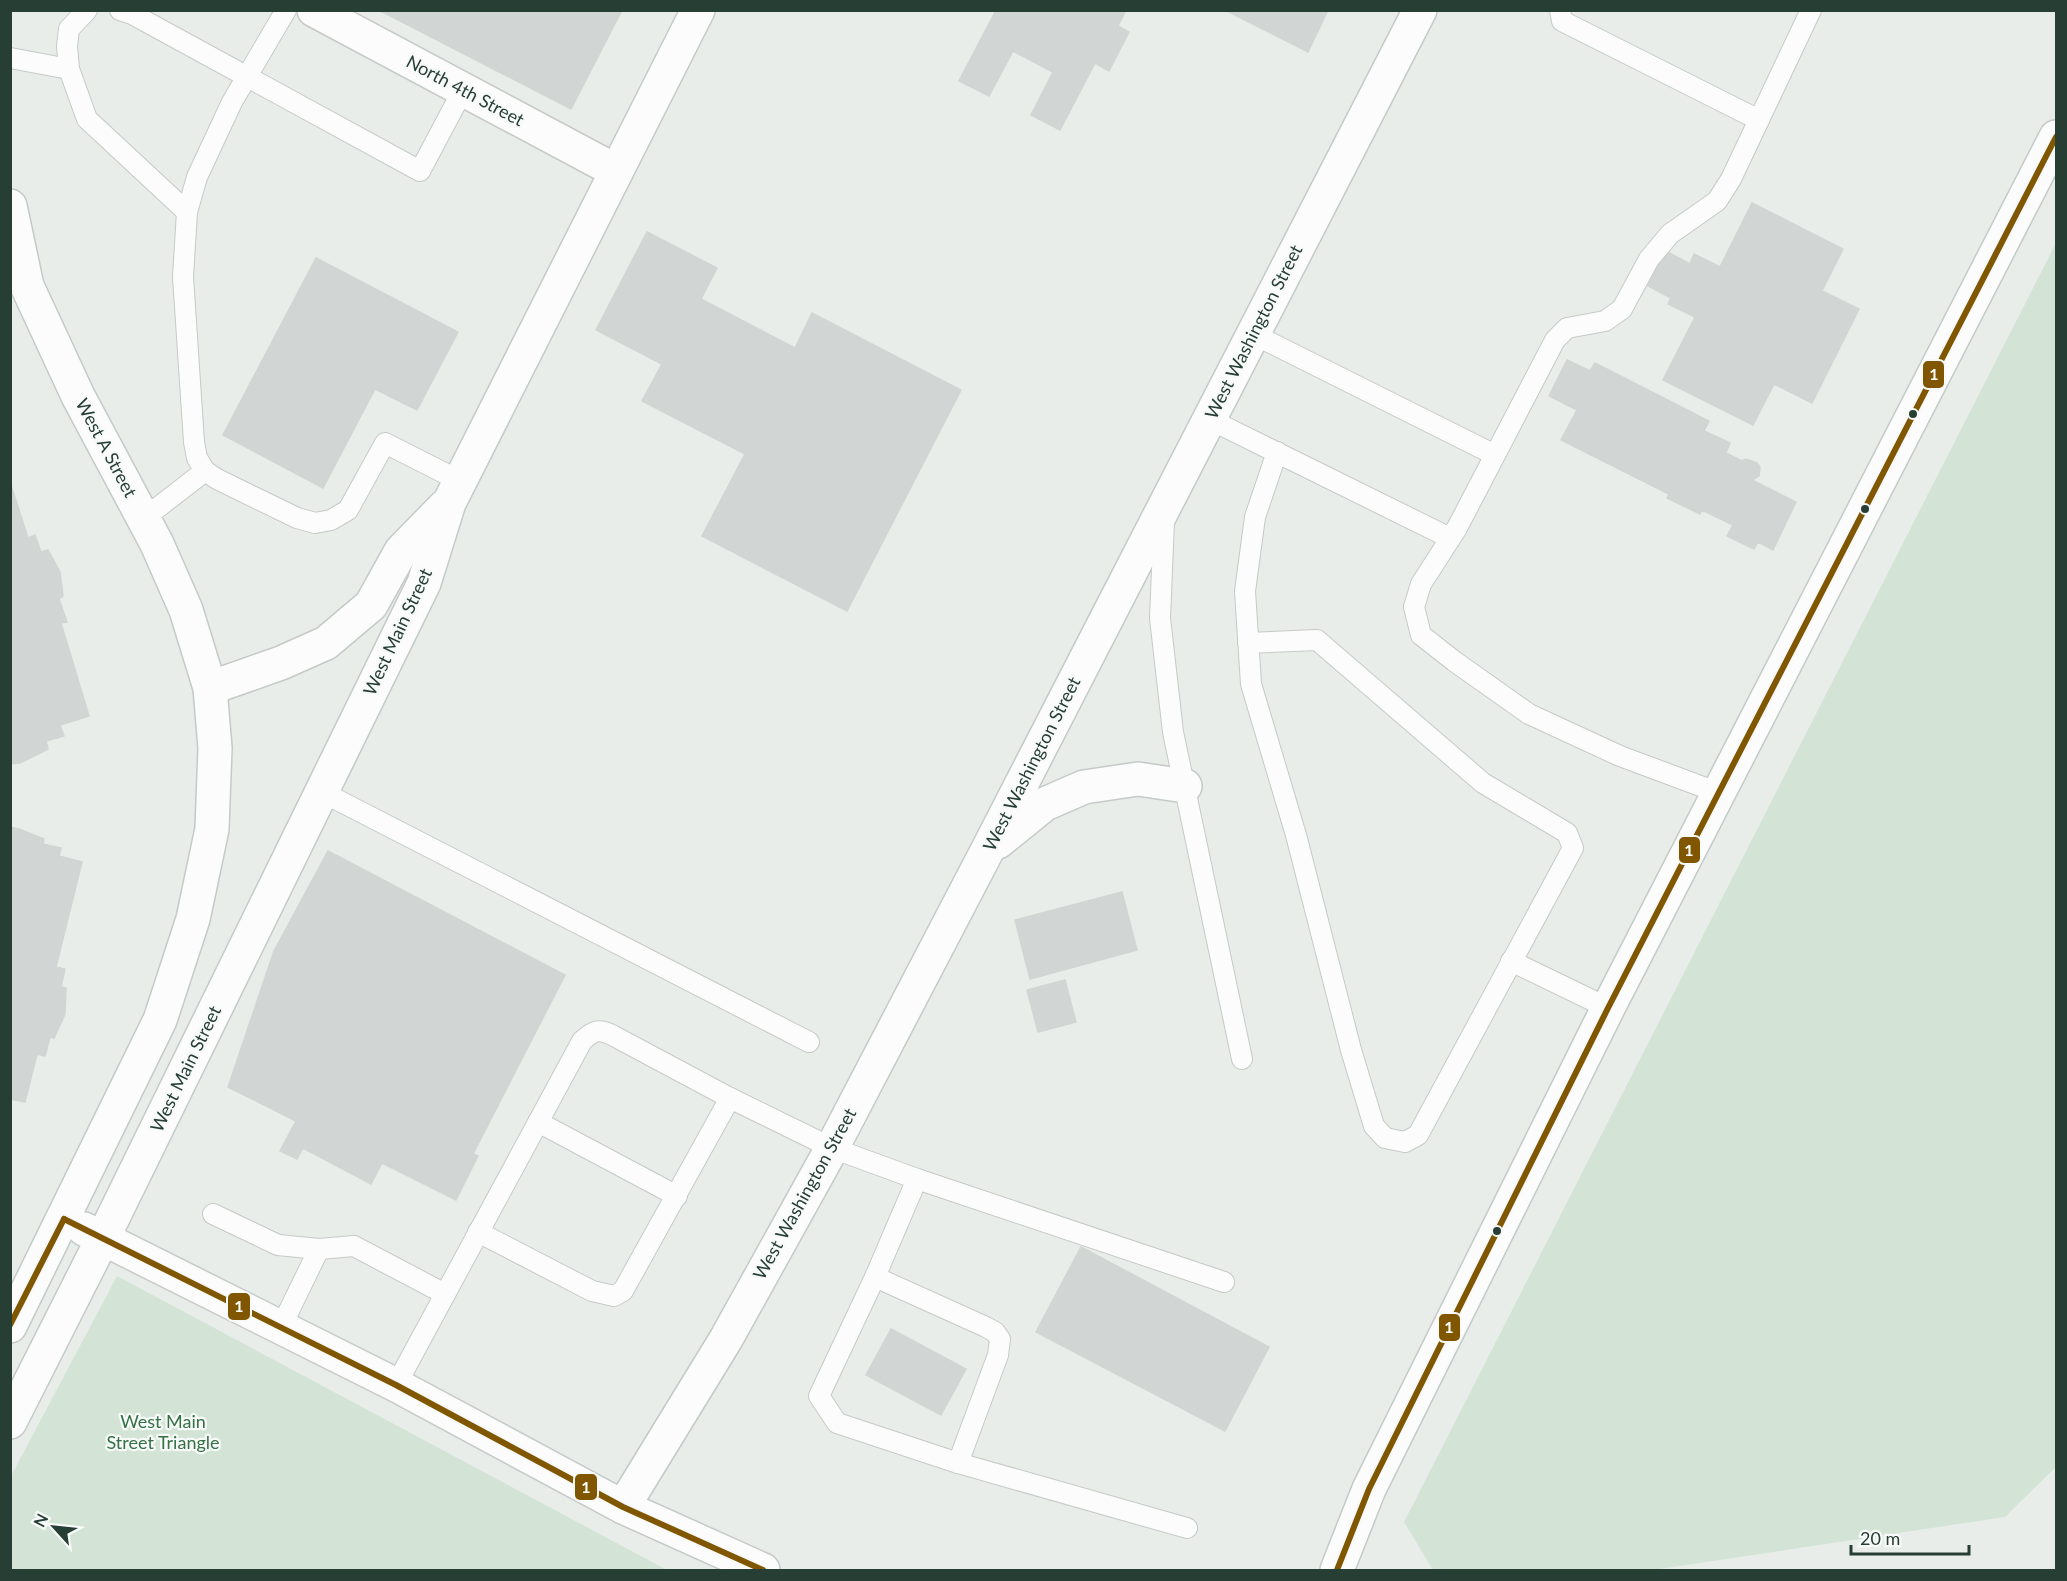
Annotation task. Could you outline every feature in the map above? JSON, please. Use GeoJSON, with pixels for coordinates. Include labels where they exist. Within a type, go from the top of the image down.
{"type":"FeatureCollection","features":[{"type":"Feature","properties":{"kind":"main road","name":"North 4th Street"},"geometry":{"type":"LineString","coordinates":[[314,10],[616,171]]}},
{"type":"Feature","properties":{"kind":"main road"},"geometry":{"type":"LineString","coordinates":[[454,492],[698,10]]}},
{"type":"Feature","properties":{"kind":"main road","name":"West Washington Street"},"geometry":{"type":"LineString","coordinates":[[623,1507],[726,1339],[832,1148],[1420,10]]}},
{"type":"Feature","properties":{"kind":"main road"},"geometry":{"type":"LineString","coordinates":[[1337,1570],[1369,1489],[1608,1008],[2056,137]]}},
{"type":"Feature","properties":{"kind":"main road","name":"West A Street"},"geometry":{"type":"LineString","coordinates":[[10,206],[27,286],[78,396],[143,519],[186,610],[210,688]]}},
{"type":"Feature","properties":{"kind":"main road","name":"West Main Street"},"geometry":{"type":"LineString","coordinates":[[210,688],[281,663],[326,643],[371,605],[401,551],[454,492]]}},
{"type":"Feature","properties":{"kind":"main road","name":"West Main Street"},"geometry":{"type":"LineString","coordinates":[[10,1422],[103,1239],[424,583],[454,492]]}},
{"type":"Feature","properties":{"kind":"main road"},"geometry":{"type":"LineString","coordinates":[[10,1326],[160,1020],[193,919],[212,830],[215,748],[210,688]]}},
{"type":"Feature","properties":{"kind":"main road"},"geometry":{"type":"LineString","coordinates":[[987,851],[1045,804],[1084,787],[1138,779],[1185,786]]}},
{"type":"Feature","properties":{"kind":"main road"},"geometry":{"type":"LineString","coordinates":[[63,1219],[396,1385],[623,1507],[763,1570]]}},
{"type":"Feature","properties":{"kind":"lane"},"geometry":{"type":"LineString","coordinates":[[87,10],[69,29],[67,46],[69,69],[87,119],[187,212]]}},
{"type":"Feature","properties":{"kind":"lane"},"geometry":{"type":"LineString","coordinates":[[120,10],[132,14],[420,171],[463,90]]}},
{"type":"Feature","properties":{"kind":"lane"},"geometry":{"type":"LineString","coordinates":[[286,10],[232,102],[196,177],[187,212],[183,277],[189,395],[197,458],[206,471],[218,479],[297,518],[315,523],[331,520],[348,510],[385,443],[454,492]]}},
{"type":"Feature","properties":{"kind":"lane"},"geometry":{"type":"LineString","coordinates":[[1560,10],[1562,21],[1594,35],[1759,120]]}},
{"type":"Feature","properties":{"kind":"lane"},"geometry":{"type":"LineString","coordinates":[[1719,793],[1620,756],[1529,714],[1454,661],[1421,634],[1414,607],[1421,584],[1450,538],[1555,340],[1567,328],[1605,321],[1622,309],[1649,259],[1670,234],[1717,201],[1731,179],[1811,10]]}},
{"type":"Feature","properties":{"kind":"lane"},"geometry":{"type":"LineString","coordinates":[[10,58],[69,69]]}},
{"type":"Feature","properties":{"kind":"lane"},"geometry":{"type":"LineString","coordinates":[[1253,334],[1495,454]]}},
{"type":"Feature","properties":{"kind":"lane"},"geometry":{"type":"LineString","coordinates":[[1209,419],[1450,538]]}},
{"type":"Feature","properties":{"kind":"lane"},"geometry":{"type":"LineString","coordinates":[[1248,643],[1317,640],[1483,783],[1567,832],[1573,848],[1418,1135],[1405,1142],[1385,1138],[1374,1125],[1351,1050],[1299,846],[1251,684],[1248,643],[1245,591],[1256,517],[1277,452]]}},
{"type":"Feature","properties":{"kind":"lane"},"geometry":{"type":"LineString","coordinates":[[143,519],[206,471]]}},
{"type":"Feature","properties":{"kind":"lane"},"geometry":{"type":"LineString","coordinates":[[1164,506],[1160,618],[1173,732],[1242,1059]]}},
{"type":"Feature","properties":{"kind":"lane"},"geometry":{"type":"LineString","coordinates":[[322,792],[809,1042]]}},
{"type":"Feature","properties":{"kind":"lane"},"geometry":{"type":"LineString","coordinates":[[1511,961],[1608,1008]]}},
{"type":"Feature","properties":{"kind":"lane"},"geometry":{"type":"LineString","coordinates":[[396,1385],[582,1041],[592,1031],[603,1030],[730,1098],[832,1148],[917,1179],[1224,1282]]}},
{"type":"Feature","properties":{"kind":"lane"},"geometry":{"type":"LineString","coordinates":[[478,1232],[592,1291],[614,1296],[623,1292],[730,1098]]}},
{"type":"Feature","properties":{"kind":"lane"},"geometry":{"type":"LineString","coordinates":[[538,1122],[677,1196]]}},
{"type":"Feature","properties":{"kind":"lane"},"geometry":{"type":"LineString","coordinates":[[917,1179],[875,1277],[819,1396],[837,1424],[958,1463],[1187,1528]]}},
{"type":"Feature","properties":{"kind":"lane"},"geometry":{"type":"LineString","coordinates":[[213,1214],[278,1245],[319,1249],[354,1246],[445,1294]]}},
{"type":"Feature","properties":{"kind":"lane"},"geometry":{"type":"LineString","coordinates":[[280,1327],[319,1249]]}},
{"type":"Feature","properties":{"kind":"lane"},"geometry":{"type":"LineString","coordinates":[[875,1277],[986,1327],[995,1332],[1000,1340],[998,1355],[958,1463]]}},
{"type":"Feature","properties":{"kind":"green space"},"geometry":{"type":"Polygon","coordinates":[[[2056,243],[2056,1467],[2005,1517],[1653,1570],[1433,1570],[1404,1522],[2056,243]]]}},
{"type":"Feature","properties":{"kind":"green space","name":"West Main Street Triangle"},"geometry":{"type":"Polygon","coordinates":[[[117,1276],[667,1570],[11,1570],[11,1476],[117,1276]]]}},
{"type":"Feature","properties":{"kind":"building"},"geometry":{"type":"Polygon","coordinates":[[[379,10],[622,10],[571,109],[379,10]]]}},
{"type":"Feature","properties":{"kind":"building"},"geometry":{"type":"Polygon","coordinates":[[[991,10],[1126,10],[1118,26],[1129,32],[1109,71],[1095,63],[1060,130],[1031,115],[1053,72],[1013,51],[989,96],[959,81],[995,12],[991,10]]]}},
{"type":"Feature","properties":{"kind":"building"},"geometry":{"type":"Polygon","coordinates":[[[1225,10],[1328,10],[1308,52],[1225,10]]]}},
{"type":"Feature","properties":{"kind":"building"},"geometry":{"type":"Polygon","coordinates":[[[1752,203],[1843,249],[1822,291],[1859,309],[1812,403],[1774,384],[1753,425],[1663,380],[1695,317],[1668,304],[1671,298],[1648,286],[1666,251],[1690,264],[1694,254],[1720,267],[1752,203]]]}},
{"type":"Feature","properties":{"kind":"building"},"geometry":{"type":"Polygon","coordinates":[[[647,232],[717,268],[701,299],[795,348],[812,313],[961,390],[847,611],[702,536],[745,454],[642,401],[662,364],[596,330],[647,232]]]}},
{"type":"Feature","properties":{"kind":"building"},"geometry":{"type":"Polygon","coordinates":[[[316,258],[458,332],[417,410],[375,389],[323,488],[223,435],[316,258]]]}},
{"type":"Feature","properties":{"kind":"building"},"geometry":{"type":"Polygon","coordinates":[[[1567,360],[1590,371],[1595,363],[1709,421],[1704,431],[1730,443],[1726,453],[1742,461],[1746,459],[1757,463],[1760,467],[1759,476],[1752,480],[1796,502],[1773,550],[1758,542],[1754,549],[1727,536],[1733,525],[1702,510],[1700,514],[1667,498],[1669,494],[1561,440],[1577,410],[1549,396],[1567,360]]]}},
{"type":"Feature","properties":{"kind":"building"},"geometry":{"type":"Polygon","coordinates":[[[10,488],[12,488],[28,538],[35,535],[41,552],[48,550],[60,572],[63,596],[59,599],[67,622],[61,623],[89,716],[60,725],[64,736],[46,741],[48,749],[20,763],[10,764],[10,488]]]}},
{"type":"Feature","properties":{"kind":"building"},"geometry":{"type":"Polygon","coordinates":[[[10,827],[44,839],[43,844],[61,848],[59,856],[82,862],[56,967],[65,969],[61,987],[66,988],[65,1014],[54,1038],[50,1037],[45,1056],[37,1054],[25,1102],[10,1099],[10,827]]]}},
{"type":"Feature","properties":{"kind":"building"},"geometry":{"type":"Polygon","coordinates":[[[328,851],[565,975],[473,1154],[478,1156],[456,1200],[382,1163],[371,1184],[303,1148],[297,1159],[280,1151],[296,1121],[228,1087],[274,951],[328,851]]]}},
{"type":"Feature","properties":{"kind":"building"},"geometry":{"type":"Polygon","coordinates":[[[1122,892],[1137,950],[1030,979],[1015,920],[1122,892]]]}},
{"type":"Feature","properties":{"kind":"building"},"geometry":{"type":"Polygon","coordinates":[[[1065,980],[1076,1022],[1038,1032],[1027,990],[1065,980]]]}},
{"type":"Feature","properties":{"kind":"building"},"geometry":{"type":"Polygon","coordinates":[[[1081,1247],[1269,1347],[1225,1431],[1036,1332],[1081,1247]]]}},
{"type":"Feature","properties":{"kind":"building"},"geometry":{"type":"Polygon","coordinates":[[[891,1329],[966,1369],[941,1415],[866,1375],[891,1329]]]}},
{"type":"Feature","properties":{"kind":"transit line","name":"1"},"geometry":{"type":"LineString","coordinates":[[1337,1570],[1369,1489],[1608,1008],[2056,137]]}},
{"type":"Feature","properties":{"kind":"transit line","name":"1"},"geometry":{"type":"LineString","coordinates":[[64,1219],[396,1385],[623,1507],[763,1570]]}},
{"type":"Feature","properties":{"kind":"transit line","name":"1"},"geometry":{"type":"LineString","coordinates":[[10,1325],[64,1219]]}}]}
